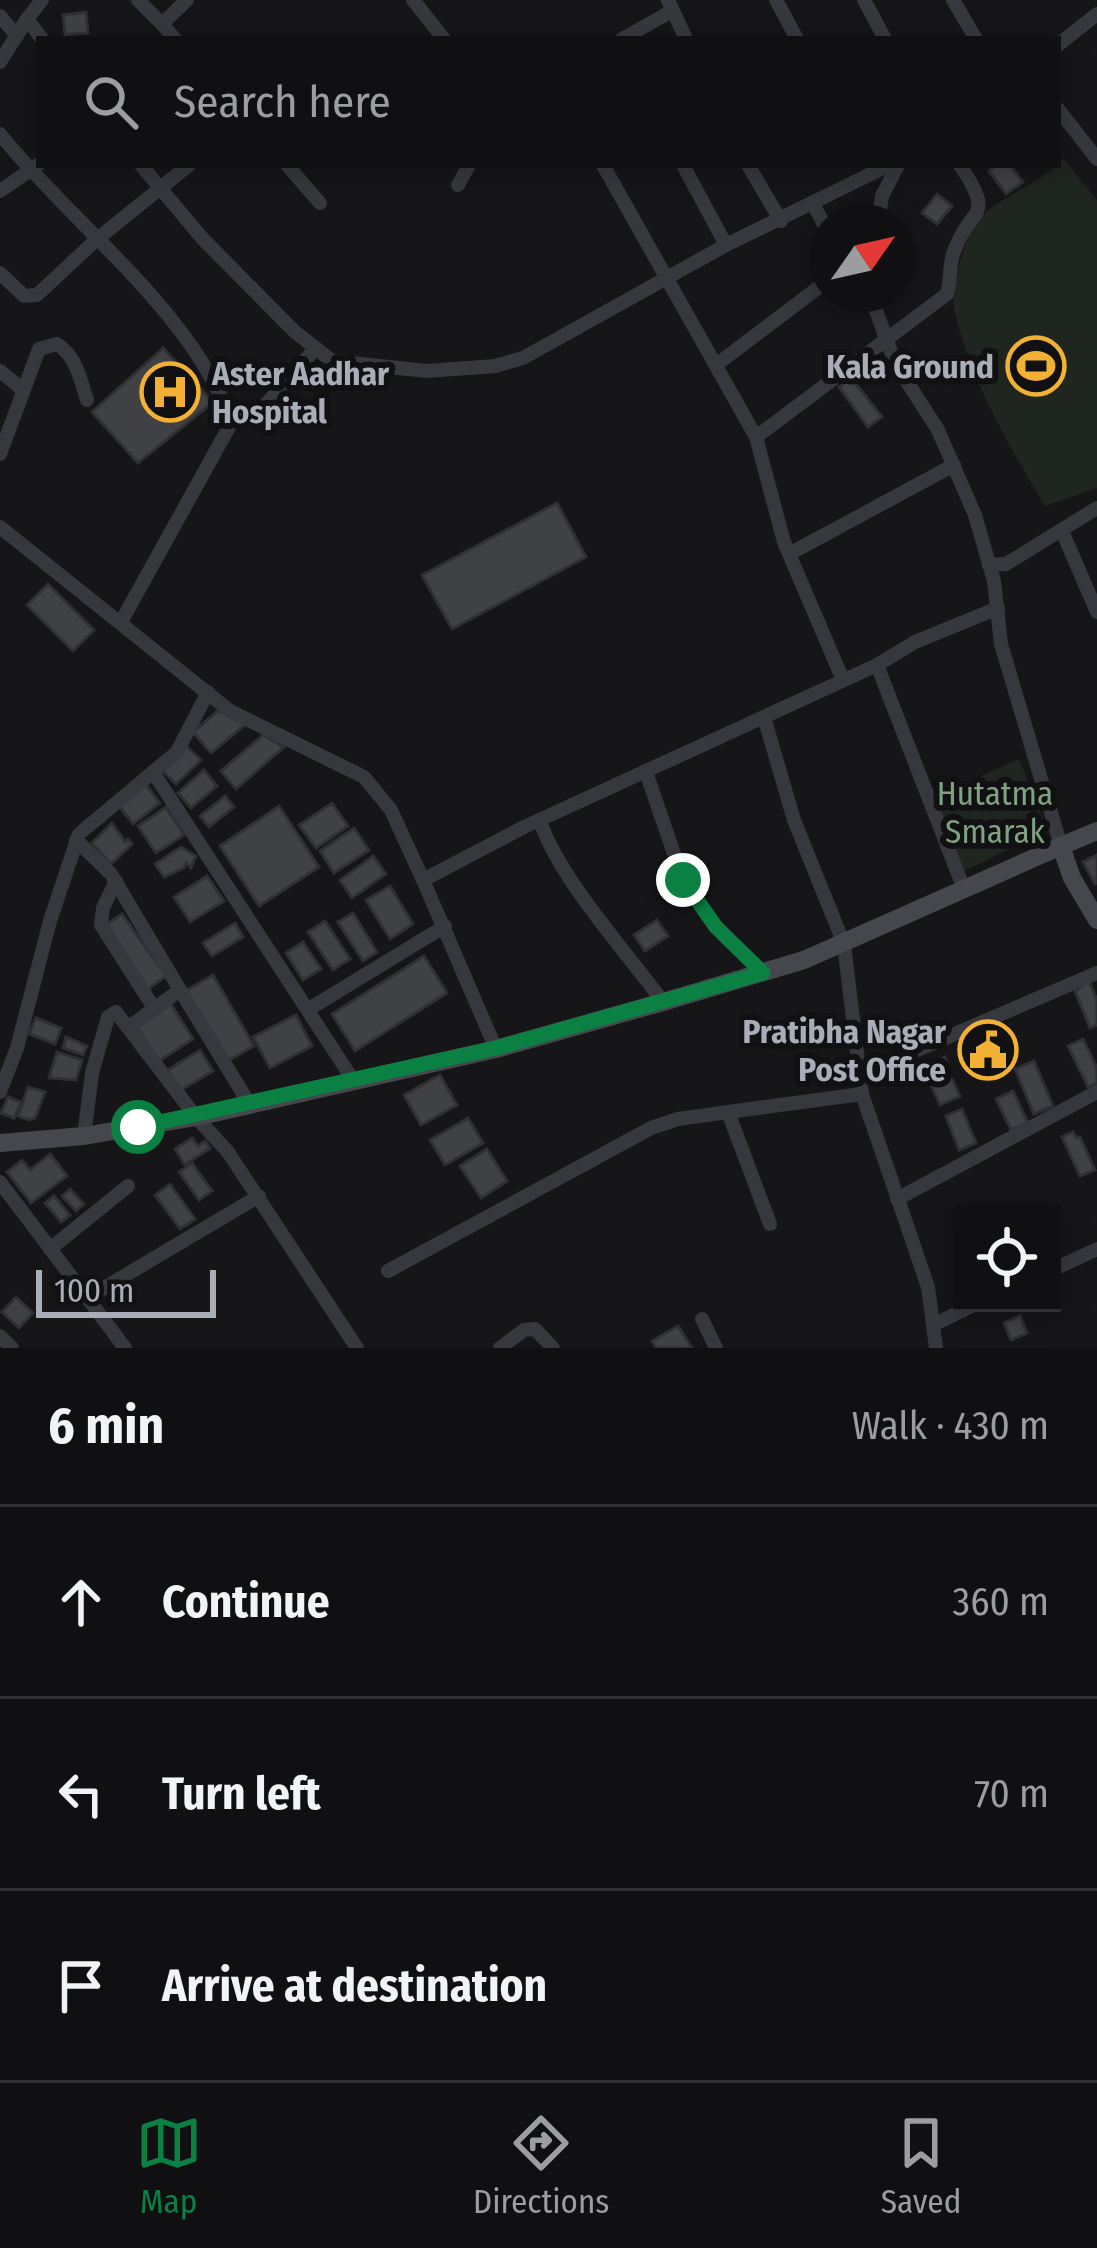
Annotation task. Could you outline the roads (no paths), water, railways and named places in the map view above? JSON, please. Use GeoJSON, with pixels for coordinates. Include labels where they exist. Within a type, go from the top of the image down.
{"type":"FeatureCollection","features":[{"type":"Feature","properties":{"kind":"street"},"geometry":{"type":"LineString","coordinates":[[0,62],[42,0]]}},
{"type":"Feature","properties":{"kind":"street"},"geometry":{"type":"LineString","coordinates":[[138,0],[172,36]]}},
{"type":"Feature","properties":{"kind":"street"},"geometry":{"type":"LineString","coordinates":[[162,25],[187,0]]}},
{"type":"Feature","properties":{"kind":"street"},"geometry":{"type":"LineString","coordinates":[[413,0],[442,36]]}},
{"type":"Feature","properties":{"kind":"street"},"geometry":{"type":"LineString","coordinates":[[776,0],[795,36]]}},
{"type":"Feature","properties":{"kind":"street"},"geometry":{"type":"LineString","coordinates":[[864,0],[880,36]]}},
{"type":"Feature","properties":{"kind":"street"},"geometry":{"type":"LineString","coordinates":[[953,0],[974,36]]}},
{"type":"Feature","properties":{"kind":"street"},"geometry":{"type":"LineString","coordinates":[[626,36],[670,6],[685,36]]}},
{"type":"Feature","properties":{"kind":"street"},"geometry":{"type":"LineString","coordinates":[[1061,43],[1097,14]]}},
{"type":"Feature","properties":{"kind":"street"},"geometry":{"type":"LineString","coordinates":[[0,16],[17,36]]}},
{"type":"Feature","properties":{"kind":"street"},"geometry":{"type":"LineString","coordinates":[[27,19],[40,36]]}},
{"type":"Feature","properties":{"kind":"street"},"geometry":{"type":"LineString","coordinates":[[1061,113],[1097,159]]}},
{"type":"Feature","properties":{"kind":"street"},"geometry":{"type":"LineString","coordinates":[[0,134],[190,338],[223,395],[231,424]]}},
{"type":"Feature","properties":{"kind":"street"},"geometry":{"type":"LineString","coordinates":[[0,191],[35,168]]}},
{"type":"Feature","properties":{"kind":"street"},"geometry":{"type":"LineString","coordinates":[[143,168],[202,238],[332,361],[408,369],[495,366],[523,358],[726,245],[809,206]]}},
{"type":"Feature","properties":{"kind":"street"},"geometry":{"type":"LineString","coordinates":[[0,273],[25,296],[37,295],[185,168]]}},
{"type":"Feature","properties":{"kind":"street"},"geometry":{"type":"LineString","coordinates":[[290,168],[320,203]]}},
{"type":"Feature","properties":{"kind":"street"},"geometry":{"type":"LineString","coordinates":[[458,185],[468,168]]}},
{"type":"Feature","properties":{"kind":"street"},"geometry":{"type":"LineString","coordinates":[[605,168],[756,437],[789,554],[843,680]]}},
{"type":"Feature","properties":{"kind":"street"},"geometry":{"type":"LineString","coordinates":[[685,168],[726,245]]}},
{"type":"Feature","properties":{"kind":"street"},"geometry":{"type":"LineString","coordinates":[[750,168],[781,221]]}},
{"type":"Feature","properties":{"kind":"street"},"geometry":{"type":"LineString","coordinates":[[881,204],[893,168]]}},
{"type":"Feature","properties":{"kind":"street"},"geometry":{"type":"LineString","coordinates":[[756,437],[946,294],[955,248],[981,207],[981,197],[962,168]]}},
{"type":"Feature","properties":{"kind":"street"},"geometry":{"type":"LineString","coordinates":[[813,204],[870,169]]}},
{"type":"Feature","properties":{"kind":"street"},"geometry":{"type":"LineString","coordinates":[[716,364],[809,294]]}},
{"type":"Feature","properties":{"kind":"street"},"geometry":{"type":"LineString","coordinates":[[876,312],[895,363],[938,430],[975,514],[998,608],[1001,644],[1061,846],[1072,878],[1097,920]]}},
{"type":"Feature","properties":{"kind":"street"},"geometry":{"type":"LineString","coordinates":[[0,454],[39,349],[57,344],[76,363],[87,400]]}},
{"type":"Feature","properties":{"kind":"street"},"geometry":{"type":"LineString","coordinates":[[121,622],[239,410],[259,412],[316,348]]}},
{"type":"Feature","properties":{"kind":"street"},"geometry":{"type":"LineString","coordinates":[[0,371],[22,389]]}},
{"type":"Feature","properties":{"kind":"street"},"geometry":{"type":"LineString","coordinates":[[789,554],[954,465]]}},
{"type":"Feature","properties":{"kind":"street"},"geometry":{"type":"LineString","coordinates":[[989,565],[1006,564],[1097,508]]}},
{"type":"Feature","properties":{"kind":"street"},"geometry":{"type":"LineString","coordinates":[[0,527],[230,711],[364,777],[391,810],[496,1048]]}},
{"type":"Feature","properties":{"kind":"street"},"geometry":{"type":"LineString","coordinates":[[1062,532],[1097,612]]}},
{"type":"Feature","properties":{"kind":"street"},"geometry":{"type":"LineString","coordinates":[[423,880],[915,642],[998,608]]}},
{"type":"Feature","properties":{"kind":"street"},"geometry":{"type":"LineString","coordinates":[[877,664],[964,890]]}},
{"type":"Feature","properties":{"kind":"street"},"geometry":{"type":"LineString","coordinates":[[0,1093],[76,840],[89,823],[154,772],[187,737],[208,692]]}},
{"type":"Feature","properties":{"kind":"street"},"geometry":{"type":"LineString","coordinates":[[764,717],[794,820],[844,944],[862,1094],[928,1287],[935,1348]]}},
{"type":"Feature","properties":{"kind":"street"},"geometry":{"type":"LineString","coordinates":[[154,772],[353,1080]]}},
{"type":"Feature","properties":{"kind":"street"},"geometry":{"type":"LineString","coordinates":[[646,772],[683,880],[716,927],[763,973]]}},
{"type":"Feature","properties":{"kind":"street"},"geometry":{"type":"LineString","coordinates":[[539,821],[571,879],[663,1002]]}},
{"type":"Feature","properties":{"kind":"street"},"geometry":{"type":"LineString","coordinates":[[0,1143],[84,1136],[196,1117],[496,1048],[663,1002],[844,944],[1097,831]]}},
{"type":"Feature","properties":{"kind":"street"},"geometry":{"type":"LineString","coordinates":[[76,840],[116,881],[250,1105]]}},
{"type":"Feature","properties":{"kind":"street"},"geometry":{"type":"LineString","coordinates":[[116,881],[101,925],[154,1008]]}},
{"type":"Feature","properties":{"kind":"street"},"geometry":{"type":"LineString","coordinates":[[309,1009],[445,926]]}},
{"type":"Feature","properties":{"kind":"street"},"geometry":{"type":"LineString","coordinates":[[859,1075],[1097,973]]}},
{"type":"Feature","properties":{"kind":"street"},"geometry":{"type":"LineString","coordinates":[[129,1027],[180,991]]}},
{"type":"Feature","properties":{"kind":"street"},"geometry":{"type":"LineString","coordinates":[[84,1136],[92,1072],[108,1017],[116,1012],[228,1151],[357,1348]]}},
{"type":"Feature","properties":{"kind":"street"},"geometry":{"type":"LineString","coordinates":[[897,1199],[1097,1092]]}},
{"type":"Feature","properties":{"kind":"street"},"geometry":{"type":"LineString","coordinates":[[388,1271],[651,1128],[678,1119],[862,1094]]}},
{"type":"Feature","properties":{"kind":"street"},"geometry":{"type":"LineString","coordinates":[[728,1112],[770,1224]]}},
{"type":"Feature","properties":{"kind":"street"},"geometry":{"type":"LineString","coordinates":[[0,1182],[125,1348]]}},
{"type":"Feature","properties":{"kind":"street"},"geometry":{"type":"LineString","coordinates":[[50,1249],[128,1186]]}},
{"type":"Feature","properties":{"kind":"street"},"geometry":{"type":"LineString","coordinates":[[87,1298],[259,1196]]}},
{"type":"Feature","properties":{"kind":"street"},"geometry":{"type":"LineString","coordinates":[[1061,1266],[1097,1250]]}},
{"type":"Feature","properties":{"kind":"street"},"geometry":{"type":"LineString","coordinates":[[935,1324],[960,1312]]}},
{"type":"Feature","properties":{"kind":"street"},"geometry":{"type":"LineString","coordinates":[[702,1319],[716,1348]]}},
{"type":"Feature","properties":{"kind":"street"},"geometry":{"type":"LineString","coordinates":[[500,1348],[524,1330],[535,1329],[553,1348]]}},
{"type":"Feature","properties":{"kind":"street"},"geometry":{"type":"LineString","coordinates":[[0,1336],[12,1348]]}},
{"type":"Feature","properties":{"kind":"place","name":"Kala Ground"},"geometry":{"type":"Point","coordinates":[1036,366]}},
{"type":"Feature","properties":{"kind":"place","name":"Aster Aadhar Hospital"},"geometry":{"type":"Point","coordinates":[170,392]}},
{"type":"Feature","properties":{"kind":"place","name":"Pratibha Nagar Post Office"},"geometry":{"type":"Point","coordinates":[988,1050]}},
{"type":"Feature","properties":{"kind":"park label","name":"Hutatma Smarak"},"geometry":{"type":"Point","coordinates":[995,812]}}]}
